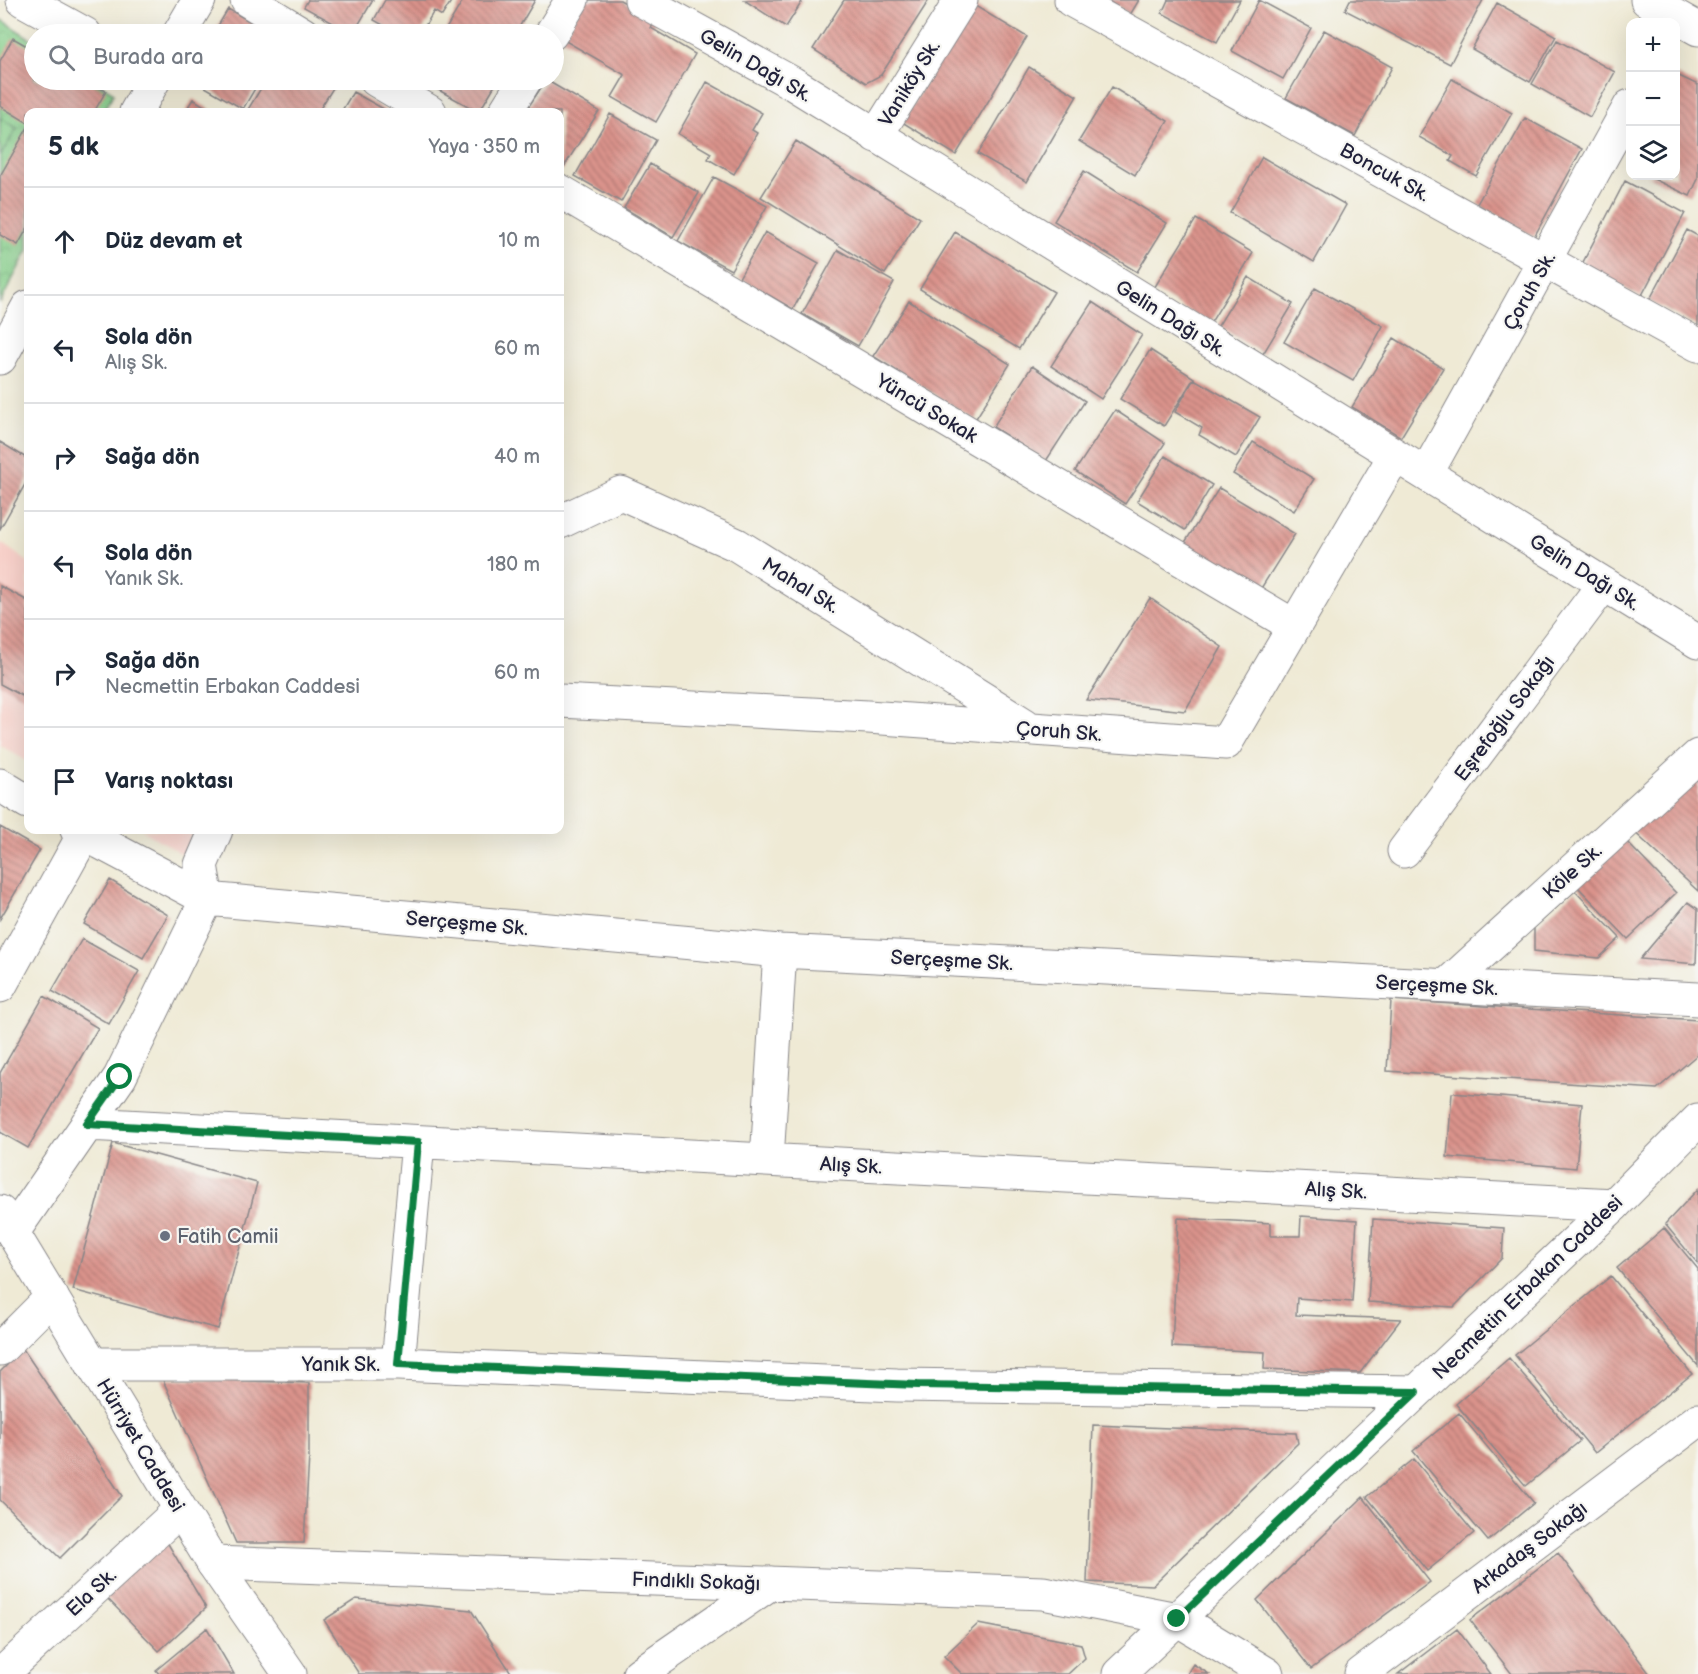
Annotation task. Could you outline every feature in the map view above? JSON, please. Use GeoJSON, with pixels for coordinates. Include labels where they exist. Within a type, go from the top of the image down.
{"type":"FeatureCollection","features":[{"type":"Feature","properties":{"kind":"street"},"geometry":{"type":"LineString","coordinates":[[23,0],[67,24]]}},
{"type":"Feature","properties":{"kind":"street"},"geometry":{"type":"LineString","coordinates":[[185,24],[199,0]]}},
{"type":"Feature","properties":{"kind":"street"},"geometry":{"type":"LineString","coordinates":[[247,0],[287,24]]}},
{"type":"Feature","properties":{"kind":"street"},"geometry":{"type":"LineString","coordinates":[[557,24],[572,0]]}},
{"type":"Feature","properties":{"kind":"street","name":"Gelin Dağı Sk."},"geometry":{"type":"LineString","coordinates":[[640,0],[680,9],[876,136],[1698,642]]}},
{"type":"Feature","properties":{"kind":"street","name":"Vaniköy Sk."},"geometry":{"type":"LineString","coordinates":[[876,136],[961,0]]}},
{"type":"Feature","properties":{"kind":"street","name":"Boncuk Sk."},"geometry":{"type":"LineString","coordinates":[[1071,0],[1698,345]]}},
{"type":"Feature","properties":{"kind":"street"},"geometry":{"type":"LineString","coordinates":[[1647,0],[1684,24]]}},
{"type":"Feature","properties":{"kind":"street"},"geometry":{"type":"LineString","coordinates":[[138,108],[148,90]]}},
{"type":"Feature","properties":{"kind":"street"},"geometry":{"type":"LineString","coordinates":[[393,90],[423,108]]}},
{"type":"Feature","properties":{"kind":"street"},"geometry":{"type":"LineString","coordinates":[[508,108],[519,90]]}},
{"type":"Feature","properties":{"kind":"street","name":"Çoruh Sk."},"geometry":{"type":"LineString","coordinates":[[1426,474],[1626,113]]}},
{"type":"Feature","properties":{"kind":"street","name":"Yüncü Sokak"},"geometry":{"type":"LineString","coordinates":[[564,192],[1294,626]]}},
{"type":"Feature","properties":{"kind":"street"},"geometry":{"type":"LineString","coordinates":[[0,358],[24,314]]}},
{"type":"Feature","properties":{"kind":"street","name":"Çoruh Sk."},"geometry":{"type":"LineString","coordinates":[[564,701],[1030,728],[1226,743],[1395,455]]}},
{"type":"Feature","properties":{"kind":"street","name":"Mahal Sk."},"geometry":{"type":"LineString","coordinates":[[564,520],[621,493],[737,544],[1030,728]]}},
{"type":"Feature","properties":{"kind":"street","name":"Eşrefoğlu Sokağı"},"geometry":{"type":"LineString","coordinates":[[1404,852],[1604,584]]}},
{"type":"Feature","properties":{"kind":"street","name":"Köle Sk."},"geometry":{"type":"LineString","coordinates":[[1447,985],[1698,756]]}},
{"type":"Feature","properties":{"kind":"street"},"geometry":{"type":"LineString","coordinates":[[0,785],[24,800]]}},
{"type":"Feature","properties":{"kind":"street"},"geometry":{"type":"LineString","coordinates":[[0,986],[79,834]]}},
{"type":"Feature","properties":{"kind":"street"},"geometry":{"type":"LineString","coordinates":[[84,834],[207,899]]}},
{"type":"Feature","properties":{"kind":"street"},"geometry":{"type":"LineString","coordinates":[[7,1222],[87,1124],[120,1077],[207,899],[201,865],[214,834]]}},
{"type":"Feature","properties":{"kind":"street","name":"Serçeşme Sk."},"geometry":{"type":"LineString","coordinates":[[207,899],[780,951],[1698,999]]}},
{"type":"Feature","properties":{"kind":"street"},"geometry":{"type":"LineString","coordinates":[[767,1160],[780,951]]}},
{"type":"Feature","properties":{"kind":"street","name":"Necmettin Erbakan Caddesi"},"geometry":{"type":"LineString","coordinates":[[1119,1674],[1614,1204],[1698,1120]]}},
{"type":"Feature","properties":{"kind":"street","name":"Alış Sk."},"geometry":{"type":"LineString","coordinates":[[87,1124],[1614,1204]]}},
{"type":"Feature","properties":{"kind":"street"},"geometry":{"type":"LineString","coordinates":[[398,1364],[418,1142]]}},
{"type":"Feature","properties":{"kind":"street","name":"Hürriyet Caddesi"},"geometry":{"type":"LineString","coordinates":[[7,1222],[213,1563],[290,1674]]}},
{"type":"Feature","properties":{"kind":"street"},"geometry":{"type":"LineString","coordinates":[[0,1349],[52,1297]]}},
{"type":"Feature","properties":{"kind":"street","name":"Yanık Sk."},"geometry":{"type":"LineString","coordinates":[[92,1364],[398,1364],[918,1385],[1416,1392]]}},
{"type":"Feature","properties":{"kind":"street","name":"Arkadaş Sokağı"},"geometry":{"type":"LineString","coordinates":[[1361,1674],[1698,1420]]}},
{"type":"Feature","properties":{"kind":"street","name":"Ela Sk."},"geometry":{"type":"LineString","coordinates":[[2,1674],[180,1510]]}},
{"type":"Feature","properties":{"kind":"street","name":"Fındıklı Sokağı"},"geometry":{"type":"LineString","coordinates":[[213,1563],[1043,1593],[1177,1619]]}},
{"type":"Feature","properties":{"kind":"street"},"geometry":{"type":"LineString","coordinates":[[639,1674],[771,1583]]}},
{"type":"Feature","properties":{"kind":"street"},"geometry":{"type":"LineString","coordinates":[[1177,1619],[1267,1674]]}},
{"type":"Feature","properties":{"kind":"shaded area"},"geometry":{"type":"Polygon","coordinates":[[[0,542],[24,559],[24,760],[0,745],[0,542]]]}},
{"type":"Feature","properties":{"kind":"shaded area"},"geometry":{"type":"Polygon","coordinates":[[[149,834],[192,834],[184,855],[149,834]]]}},
{"type":"Feature","properties":{"kind":"green space"},"geometry":{"type":"Polygon","coordinates":[[[0,19],[24,35],[24,90],[109,90],[114,93],[105,108],[24,108],[24,258],[0,303],[0,19]]]}},
{"type":"Feature","properties":{"kind":"green space"},"geometry":{"type":"Polygon","coordinates":[[[0,118],[17,128],[0,157],[0,118]]]}},
{"type":"Feature","properties":{"kind":"building"},"geometry":{"type":"Polygon","coordinates":[[[308,0],[373,0],[359,24],[335,24],[304,7],[308,0]]]}},
{"type":"Feature","properties":{"kind":"building"},"geometry":{"type":"Polygon","coordinates":[[[385,0],[452,0],[442,16],[434,11],[426,24],[381,24],[374,20],[385,0]]]}},
{"type":"Feature","properties":{"kind":"building"},"geometry":{"type":"Polygon","coordinates":[[[463,0],[535,0],[521,24],[449,24],[463,0]]]}},
{"type":"Feature","properties":{"kind":"building"},"geometry":{"type":"Polygon","coordinates":[[[584,0],[620,0],[656,20],[651,28],[695,54],[656,122],[612,97],[625,75],[564,40],[564,35],[584,0]]]}},
{"type":"Feature","properties":{"kind":"building"},"geometry":{"type":"Polygon","coordinates":[[[744,0],[803,0],[786,27],[744,0]]]}},
{"type":"Feature","properties":{"kind":"building"},"geometry":{"type":"Polygon","coordinates":[[[844,0],[929,0],[881,75],[866,83],[813,49],[844,0]]]}},
{"type":"Feature","properties":{"kind":"building"},"geometry":{"type":"Polygon","coordinates":[[[1107,0],[1139,0],[1130,15],[1107,0]]]}},
{"type":"Feature","properties":{"kind":"building"},"geometry":{"type":"Polygon","coordinates":[[[1168,0],[1240,0],[1217,42],[1162,13],[1168,0]]]}},
{"type":"Feature","properties":{"kind":"building"},"geometry":{"type":"Polygon","coordinates":[[[1259,0],[1311,28],[1283,79],[1232,51],[1259,0]]]}},
{"type":"Feature","properties":{"kind":"building"},"geometry":{"type":"Polygon","coordinates":[[[1350,0],[1483,0],[1450,64],[1345,10],[1350,0]]]}},
{"type":"Feature","properties":{"kind":"building"},"geometry":{"type":"Polygon","coordinates":[[[1497,3],[1556,36],[1530,82],[1472,49],[1497,3]]]}},
{"type":"Feature","properties":{"kind":"building"},"geometry":{"type":"Polygon","coordinates":[[[972,4],[1027,37],[956,155],[902,122],[972,4]]]}},
{"type":"Feature","properties":{"kind":"building"},"geometry":{"type":"Polygon","coordinates":[[[228,9],[254,24],[219,24],[228,9]]]}},
{"type":"Feature","properties":{"kind":"building"},"geometry":{"type":"Polygon","coordinates":[[[1324,30],[1392,67],[1355,136],[1286,98],[1324,30]]]}},
{"type":"Feature","properties":{"kind":"building"},"geometry":{"type":"Polygon","coordinates":[[[13,38],[24,44],[24,90],[106,91],[96,108],[24,108],[24,121],[0,106],[0,61],[13,38]]]}},
{"type":"Feature","properties":{"kind":"building"},"geometry":{"type":"Polygon","coordinates":[[[1557,40],[1615,72],[1590,117],[1532,84],[1557,40]]]}},
{"type":"Feature","properties":{"kind":"building"},"geometry":{"type":"Polygon","coordinates":[[[1029,67],[1077,96],[1027,182],[978,154],[1029,67]]]}},
{"type":"Feature","properties":{"kind":"building"},"geometry":{"type":"Polygon","coordinates":[[[1680,76],[1698,85],[1698,179],[1690,196],[1656,180],[1680,180],[1680,76]]]}},
{"type":"Feature","properties":{"kind":"building"},"geometry":{"type":"Polygon","coordinates":[[[1452,79],[1512,113],[1476,176],[1450,161],[1453,156],[1419,137],[1452,79]]]}},
{"type":"Feature","properties":{"kind":"building"},"geometry":{"type":"Polygon","coordinates":[[[707,82],[762,113],[752,130],[757,133],[734,174],[708,159],[711,153],[678,134],[707,82]]]}},
{"type":"Feature","properties":{"kind":"building"},"geometry":{"type":"Polygon","coordinates":[[[1112,87],[1168,121],[1135,175],[1079,141],[1112,87]]]}},
{"type":"Feature","properties":{"kind":"building"},"geometry":{"type":"Polygon","coordinates":[[[210,90],[254,90],[244,108],[210,90]]]}},
{"type":"Feature","properties":{"kind":"building"},"geometry":{"type":"Polygon","coordinates":[[[260,90],[332,90],[320,108],[249,108],[260,90]]]}},
{"type":"Feature","properties":{"kind":"building"},"geometry":{"type":"Polygon","coordinates":[[[438,90],[492,90],[481,108],[472,108],[438,90]]]}},
{"type":"Feature","properties":{"kind":"building"},"geometry":{"type":"Polygon","coordinates":[[[539,90],[563,90],[599,111],[564,167],[564,108],[528,108],[539,90]]]}},
{"type":"Feature","properties":{"kind":"building"},"geometry":{"type":"Polygon","coordinates":[[[353,92],[382,108],[343,108],[353,92]]]}},
{"type":"Feature","properties":{"kind":"building"},"geometry":{"type":"Polygon","coordinates":[[[193,99],[208,108],[187,108],[193,99]]]}},
{"type":"Feature","properties":{"kind":"building"},"geometry":{"type":"Polygon","coordinates":[[[610,114],[656,140],[621,202],[575,176],[610,114]]]}},
{"type":"Feature","properties":{"kind":"building"},"geometry":{"type":"Polygon","coordinates":[[[1525,118],[1582,149],[1534,237],[1477,204],[1525,118]]]}},
{"type":"Feature","properties":{"kind":"building"},"geometry":{"type":"Polygon","coordinates":[[[24,134],[24,234],[18,245],[0,235],[0,176],[24,134]]]}},
{"type":"Feature","properties":{"kind":"building"},"geometry":{"type":"Polygon","coordinates":[[[796,141],[920,218],[885,274],[761,197],[796,141]]]}},
{"type":"Feature","properties":{"kind":"building"},"geometry":{"type":"Polygon","coordinates":[[[1262,157],[1346,205],[1314,262],[1230,213],[1262,157]]]}},
{"type":"Feature","properties":{"kind":"building"},"geometry":{"type":"Polygon","coordinates":[[[650,164],[699,193],[673,237],[624,208],[650,164]]]}},
{"type":"Feature","properties":{"kind":"building"},"geometry":{"type":"Polygon","coordinates":[[[1084,171],[1167,223],[1137,272],[1054,221],[1084,171]]]}},
{"type":"Feature","properties":{"kind":"building"},"geometry":{"type":"Polygon","coordinates":[[[714,177],[767,206],[731,270],[678,241],[714,177]]]}},
{"type":"Feature","properties":{"kind":"building"},"geometry":{"type":"Polygon","coordinates":[[[1625,181],[1685,213],[1641,297],[1581,266],[1625,181]]]}},
{"type":"Feature","properties":{"kind":"building"},"geometry":{"type":"Polygon","coordinates":[[[1196,219],[1253,253],[1210,324],[1153,290],[1196,219]]]}},
{"type":"Feature","properties":{"kind":"building"},"geometry":{"type":"Polygon","coordinates":[[[1687,230],[1698,236],[1698,327],[1649,301],[1687,230]]]}},
{"type":"Feature","properties":{"kind":"building"},"geometry":{"type":"Polygon","coordinates":[[[765,232],[819,263],[793,309],[739,278],[765,232]]]}},
{"type":"Feature","properties":{"kind":"building"},"geometry":{"type":"Polygon","coordinates":[[[955,232],[1054,292],[1019,349],[920,289],[955,232]]]}},
{"type":"Feature","properties":{"kind":"building"},"geometry":{"type":"Polygon","coordinates":[[[838,250],[894,282],[858,346],[802,314],[838,250]]]}},
{"type":"Feature","properties":{"kind":"building"},"geometry":{"type":"Polygon","coordinates":[[[1248,277],[1293,304],[1263,354],[1218,326],[1248,277]]]}},
{"type":"Feature","properties":{"kind":"building"},"geometry":{"type":"Polygon","coordinates":[[[1315,288],[1383,326],[1353,381],[1284,342],[1315,288]]]}},
{"type":"Feature","properties":{"kind":"building"},"geometry":{"type":"Polygon","coordinates":[[[909,301],[1010,364],[975,420],[873,356],[909,301]]]}},
{"type":"Feature","properties":{"kind":"building"},"geometry":{"type":"Polygon","coordinates":[[[1092,302],[1142,335],[1101,399],[1051,366],[1092,302]]]}},
{"type":"Feature","properties":{"kind":"building"},"geometry":{"type":"Polygon","coordinates":[[[1394,338],[1443,368],[1401,437],[1352,407],[1394,338]]]}},
{"type":"Feature","properties":{"kind":"building"},"geometry":{"type":"Polygon","coordinates":[[[1150,350],[1194,378],[1164,426],[1120,399],[1150,350]]]}},
{"type":"Feature","properties":{"kind":"building"},"geometry":{"type":"Polygon","coordinates":[[[1032,366],[1085,401],[1046,461],[993,427],[1032,366]]]}},
{"type":"Feature","properties":{"kind":"building"},"geometry":{"type":"Polygon","coordinates":[[[1194,379],[1260,417],[1236,457],[1199,435],[1202,428],[1175,412],[1194,379]]]}},
{"type":"Feature","properties":{"kind":"building"},"geometry":{"type":"Polygon","coordinates":[[[1115,410],[1165,443],[1125,504],[1075,471],[1115,410]]]}},
{"type":"Feature","properties":{"kind":"building"},"geometry":{"type":"Polygon","coordinates":[[[0,442],[24,457],[24,486],[0,529],[0,442]]]}},
{"type":"Feature","properties":{"kind":"building"},"geometry":{"type":"Polygon","coordinates":[[[1253,442],[1314,479],[1294,511],[1233,474],[1253,442]]]}},
{"type":"Feature","properties":{"kind":"building"},"geometry":{"type":"Polygon","coordinates":[[[1165,456],[1212,485],[1185,530],[1137,501],[1165,456]]]}},
{"type":"Feature","properties":{"kind":"building"},"geometry":{"type":"Polygon","coordinates":[[[1219,488],[1295,534],[1260,590],[1184,544],[1219,488]]]}},
{"type":"Feature","properties":{"kind":"building"},"geometry":{"type":"Polygon","coordinates":[[[0,586],[24,599],[24,697],[0,684],[0,586]]]}},
{"type":"Feature","properties":{"kind":"building"},"geometry":{"type":"Polygon","coordinates":[[[1150,598],[1222,647],[1185,711],[1086,700],[1150,598]]]}},
{"type":"Feature","properties":{"kind":"building"},"geometry":{"type":"Polygon","coordinates":[[[1698,767],[1698,891],[1629,827],[1698,767]]]}},
{"type":"Feature","properties":{"kind":"building"},"geometry":{"type":"Polygon","coordinates":[[[0,827],[40,850],[0,919],[0,827]]]}},
{"type":"Feature","properties":{"kind":"building"},"geometry":{"type":"Polygon","coordinates":[[[1625,840],[1676,893],[1628,939],[1577,886],[1625,840]]]}},
{"type":"Feature","properties":{"kind":"building"},"geometry":{"type":"Polygon","coordinates":[[[110,880],[168,915],[143,958],[84,924],[110,880]]]}},
{"type":"Feature","properties":{"kind":"building"},"geometry":{"type":"Polygon","coordinates":[[[1575,891],[1620,938],[1599,958],[1534,951],[1534,928],[1575,891]]]}},
{"type":"Feature","properties":{"kind":"building"},"geometry":{"type":"Polygon","coordinates":[[[1688,902],[1698,909],[1696,964],[1640,959],[1688,902]]]}},
{"type":"Feature","properties":{"kind":"building"},"geometry":{"type":"Polygon","coordinates":[[[82,939],[139,971],[109,1024],[52,991],[82,939]]]}},
{"type":"Feature","properties":{"kind":"building"},"geometry":{"type":"Polygon","coordinates":[[[44,996],[98,1028],[28,1148],[0,1132],[0,1073],[44,996]]]}},
{"type":"Feature","properties":{"kind":"building"},"geometry":{"type":"Polygon","coordinates":[[[1391,1000],[1698,1020],[1698,1054],[1657,1089],[1387,1071],[1391,1000]]]}},
{"type":"Feature","properties":{"kind":"building"},"geometry":{"type":"Polygon","coordinates":[[[1452,1093],[1582,1104],[1576,1168],[1447,1157],[1452,1093]]]}},
{"type":"Feature","properties":{"kind":"building","name":"Fatih Camii"},"geometry":{"type":"Polygon","coordinates":[[[113,1143],[257,1183],[218,1329],[73,1290],[113,1143]]]}},
{"type":"Feature","properties":{"kind":"building"},"geometry":{"type":"Polygon","coordinates":[[[1698,1189],[1698,1264],[1665,1224],[1698,1189]]]}},
{"type":"Feature","properties":{"kind":"building"},"geometry":{"type":"Polygon","coordinates":[[[1301,1216],[1357,1220],[1352,1302],[1297,1298],[1296,1315],[1401,1319],[1360,1373],[1264,1369],[1265,1352],[1172,1347],[1178,1218],[1271,1223],[1271,1236],[1300,1236],[1301,1216]]]}},
{"type":"Feature","properties":{"kind":"building"},"geometry":{"type":"Polygon","coordinates":[[[1373,1219],[1504,1228],[1502,1258],[1454,1307],[1368,1302],[1373,1219]]]}},
{"type":"Feature","properties":{"kind":"building"},"geometry":{"type":"Polygon","coordinates":[[[1664,1228],[1698,1269],[1698,1366],[1617,1268],[1664,1228]]]}},
{"type":"Feature","properties":{"kind":"building"},"geometry":{"type":"Polygon","coordinates":[[[1611,1276],[1692,1374],[1595,1453],[1515,1355],[1611,1276]]]}},
{"type":"Feature","properties":{"kind":"building"},"geometry":{"type":"Polygon","coordinates":[[[23,1349],[122,1496],[60,1558],[0,1500],[0,1372],[23,1349]]]}},
{"type":"Feature","properties":{"kind":"building"},"geometry":{"type":"Polygon","coordinates":[[[1509,1358],[1580,1441],[1526,1486],[1456,1404],[1509,1358]]]}},
{"type":"Feature","properties":{"kind":"building"},"geometry":{"type":"Polygon","coordinates":[[[162,1378],[309,1383],[309,1456],[304,1543],[236,1543],[162,1378]]]}},
{"type":"Feature","properties":{"kind":"building"},"geometry":{"type":"Polygon","coordinates":[[[1459,1413],[1534,1503],[1488,1541],[1413,1451],[1459,1413]]]}},
{"type":"Feature","properties":{"kind":"building"},"geometry":{"type":"Polygon","coordinates":[[[1093,1425],[1296,1433],[1298,1443],[1153,1585],[1087,1582],[1093,1425]]]}},
{"type":"Feature","properties":{"kind":"building"},"geometry":{"type":"Polygon","coordinates":[[[1414,1459],[1474,1533],[1427,1571],[1367,1497],[1414,1459]]]}},
{"type":"Feature","properties":{"kind":"building"},"geometry":{"type":"Polygon","coordinates":[[[1363,1497],[1430,1582],[1311,1669],[1257,1600],[1363,1497]]]}},
{"type":"Feature","properties":{"kind":"building"},"geometry":{"type":"Polygon","coordinates":[[[164,1537],[206,1608],[159,1651],[102,1593],[164,1537]]]}},
{"type":"Feature","properties":{"kind":"building"},"geometry":{"type":"Polygon","coordinates":[[[1558,1553],[1650,1674],[1512,1674],[1470,1620],[1558,1553]]]}},
{"type":"Feature","properties":{"kind":"building"},"geometry":{"type":"Polygon","coordinates":[[[356,1599],[471,1610],[512,1674],[359,1674],[324,1620],[356,1599]]]}},
{"type":"Feature","properties":{"kind":"building"},"geometry":{"type":"Polygon","coordinates":[[[978,1624],[1081,1644],[1085,1658],[1068,1674],[962,1674],[944,1656],[978,1624]]]}},
{"type":"Feature","properties":{"kind":"building"},"geometry":{"type":"Polygon","coordinates":[[[207,1628],[234,1674],[159,1674],[156,1670],[207,1628]]]}},
{"type":"Feature","properties":{"kind":"building"},"geometry":{"type":"Polygon","coordinates":[[[1457,1629],[1491,1674],[1398,1674],[1457,1629]]]}},
{"type":"Feature","properties":{"kind":"building"},"geometry":{"type":"Polygon","coordinates":[[[1193,1664],[1209,1674],[1187,1674],[1193,1664]]]}},
{"type":"Feature","properties":{"kind":"place","name":"Fatih Camii"},"geometry":{"type":"Point","coordinates":[165,1236]}},
{"type":"Feature","properties":{"kind":"route"},"geometry":{"type":"LineString","coordinates":[[120,1077],[87,1124],[418,1142],[398,1364],[918,1385],[1416,1392],[1177,1619]]}}]}
